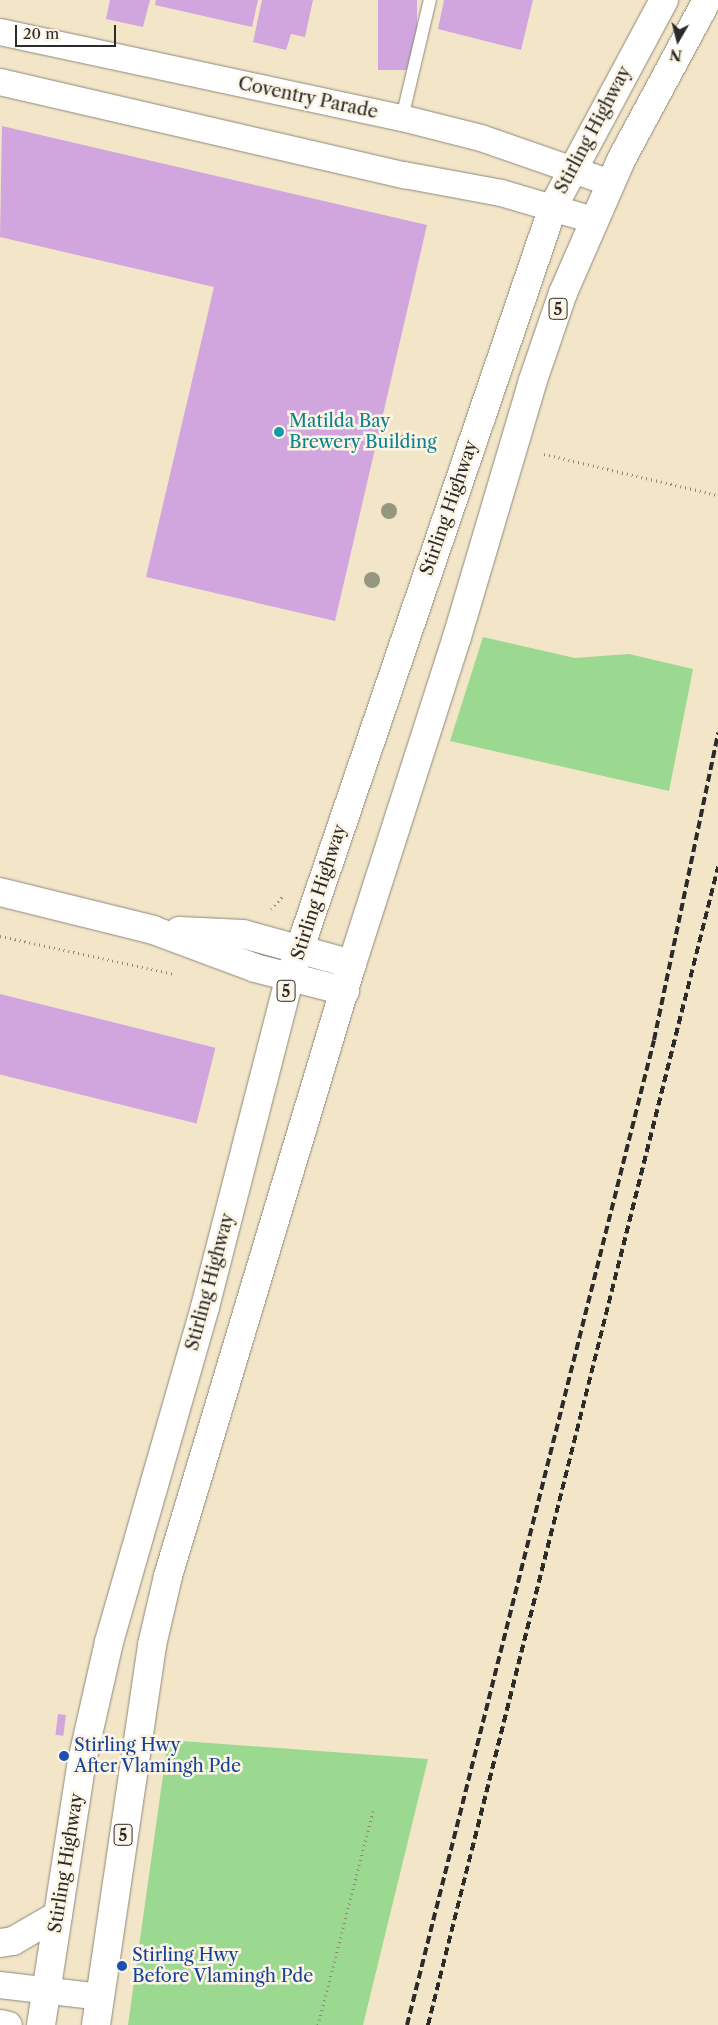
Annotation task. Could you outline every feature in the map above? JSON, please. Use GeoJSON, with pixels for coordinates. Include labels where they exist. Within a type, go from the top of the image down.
{"type":"FeatureCollection","features":[{"type":"Feature","properties":{"kind":"main road","name":"Stirling Highway"},"geometry":{"type":"LineString","coordinates":[[41,2025],[82,1761],[108,1642],[205,1307],[290,977],[553,207],[572,168],[664,0]]}},
{"type":"Feature","properties":{"kind":"main road","name":"5"},"geometry":{"type":"LineString","coordinates":[[96,2025],[150,1655],[168,1576],[352,964],[457,637],[532,383],[593,220],[610,183],[707,0]]}},
{"type":"Feature","properties":{"kind":"main road"},"geometry":{"type":"LineString","coordinates":[[0,892],[153,930],[255,968],[345,991]]}},
{"type":"Feature","properties":{"kind":"main road"},"geometry":{"type":"LineString","coordinates":[[153,930],[243,934],[300,948],[352,964]]}},
{"type":"Feature","properties":{"kind":"main road"},"geometry":{"type":"LineString","coordinates":[[0,1943],[13,1941],[58,1914]]}},
{"type":"Feature","properties":{"kind":"street","name":"Coventry Parade"},"geometry":{"type":"LineString","coordinates":[[0,32],[402,118],[481,138],[572,168],[610,183]]}},
{"type":"Feature","properties":{"kind":"street"},"geometry":{"type":"LineString","coordinates":[[0,82],[553,207],[593,220]]}},
{"type":"Feature","properties":{"kind":"street"},"geometry":{"type":"LineString","coordinates":[[0,1985],[100,1996]]}},
{"type":"Feature","properties":{"kind":"street"},"geometry":{"type":"LineString","coordinates":[[0,2023],[9,2025]]}},
{"type":"Feature","properties":{"kind":"lane"},"geometry":{"type":"LineString","coordinates":[[402,118],[430,0]]}},
{"type":"Feature","properties":{"kind":"path"},"geometry":{"type":"LineString","coordinates":[[533,451],[718,496]]}},
{"type":"Feature","properties":{"kind":"path"},"geometry":{"type":"LineString","coordinates":[[0,936],[177,975]]}},
{"type":"Feature","properties":{"kind":"path"},"geometry":{"type":"LineString","coordinates":[[318,2025],[374,1807]]}},
{"type":"Feature","properties":{"kind":"green space"},"geometry":{"type":"Polygon","coordinates":[[[483,637],[575,658],[629,654],[693,669],[669,791],[450,741],[483,637]]]}},
{"type":"Feature","properties":{"kind":"green space"},"geometry":{"type":"Polygon","coordinates":[[[168,1740],[428,1759],[363,2025],[128,2025],[168,1740]]]}},
{"type":"Feature","properties":{"kind":"building"},"geometry":{"type":"Polygon","coordinates":[[[110,0],[150,0],[143,27],[106,19],[110,0]]]}},
{"type":"Feature","properties":{"kind":"building"},"geometry":{"type":"Polygon","coordinates":[[[156,0],[258,0],[252,27],[155,5],[156,0]]]}},
{"type":"Feature","properties":{"kind":"building"},"geometry":{"type":"Polygon","coordinates":[[[262,0],[313,0],[305,37],[291,34],[286,50],[253,42],[262,0]]]}},
{"type":"Feature","properties":{"kind":"building"},"geometry":{"type":"Polygon","coordinates":[[[378,0],[417,0],[417,70],[378,70],[378,0]]]}},
{"type":"Feature","properties":{"kind":"building"},"geometry":{"type":"Polygon","coordinates":[[[444,0],[533,0],[521,50],[438,29],[444,0]]]}},
{"type":"Feature","properties":{"kind":"building","name":"Matilda Bay Brewery Building"},"geometry":{"type":"Polygon","coordinates":[[[2,126],[427,225],[335,621],[146,577],[214,287],[0,237],[2,126]]]}},
{"type":"Feature","properties":{"kind":"building"},"geometry":{"type":"Polygon","coordinates":[[[0,994],[215,1048],[197,1123],[0,1074],[0,994]]]}},
{"type":"Feature","properties":{"kind":"building"},"geometry":{"type":"Polygon","coordinates":[[[58,1714],[66,1715],[63,1736],[55,1735],[58,1714]]]}},
{"type":"Feature","properties":{"kind":"railway"},"geometry":{"type":"LineString","coordinates":[[407,2025],[654,1040],[718,733]]}},
{"type":"Feature","properties":{"kind":"railway"},"geometry":{"type":"LineString","coordinates":[[428,2025],[718,867]]}},
{"type":"Feature","properties":{"kind":"place","name":"Matilda Bay Brewery Building"},"geometry":{"type":"Point","coordinates":[279,432]}},
{"type":"Feature","properties":{"kind":"place","name":"Stirling Hwy After Vlamingh Pde"},"geometry":{"type":"Point","coordinates":[64,1756]}},
{"type":"Feature","properties":{"kind":"place","name":"Stirling Hwy Before Vlamingh Pde"},"geometry":{"type":"Point","coordinates":[122,1966]}}]}
